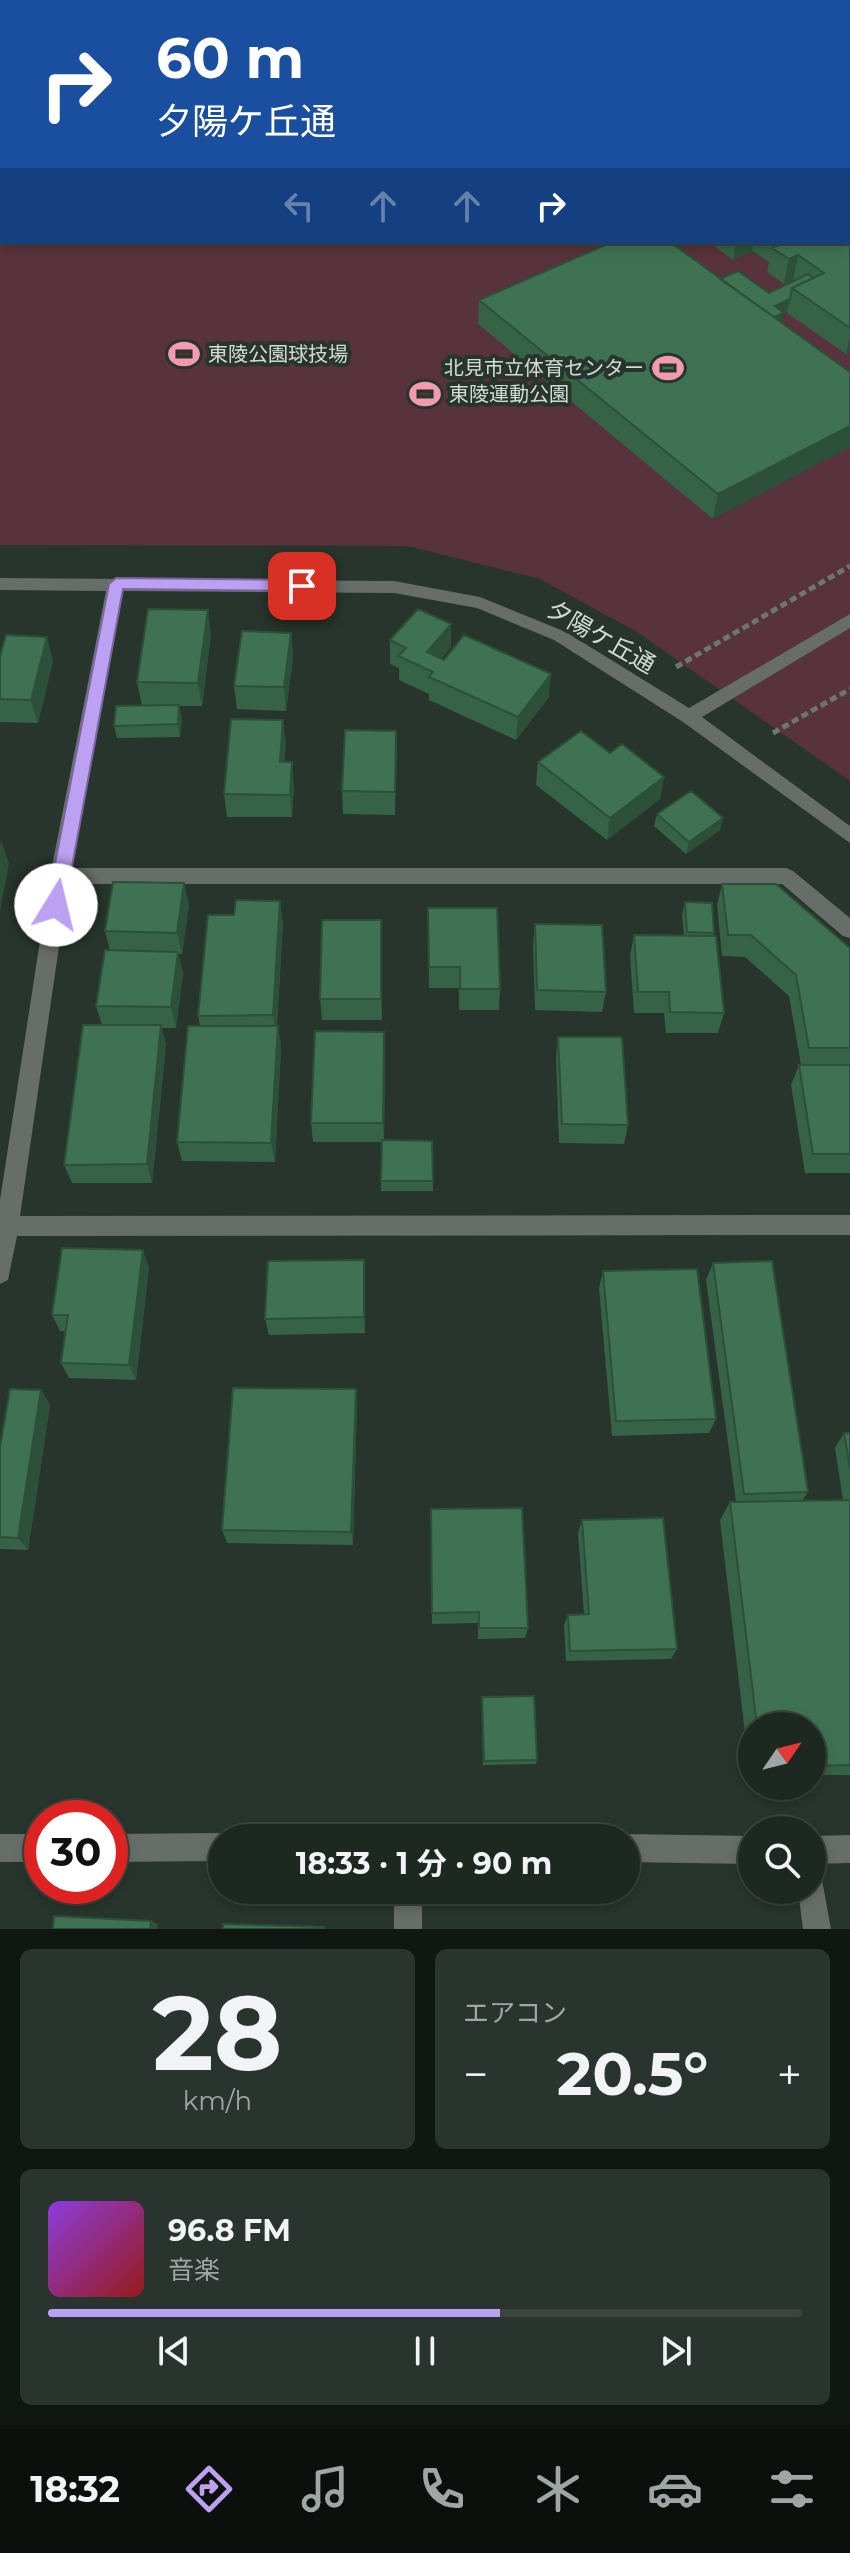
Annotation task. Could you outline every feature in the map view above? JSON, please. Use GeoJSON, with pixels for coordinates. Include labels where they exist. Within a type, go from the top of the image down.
{"type":"FeatureCollection","features":[{"type":"Feature","properties":{"kind":"street","name":"夕陽ケ丘通"},"geometry":{"type":"LineString","coordinates":[[0,584],[394,587],[480,603],[560,636],[689,717],[850,836]]}},
{"type":"Feature","properties":{"kind":"street"},"geometry":{"type":"LineString","coordinates":[[0,1273],[60,876],[116,584]]}},
{"type":"Feature","properties":{"kind":"street"},"geometry":{"type":"LineString","coordinates":[[689,717],[850,620]]}},
{"type":"Feature","properties":{"kind":"street"},"geometry":{"type":"LineString","coordinates":[[60,876],[786,876],[850,930]]}},
{"type":"Feature","properties":{"kind":"street"},"geometry":{"type":"LineString","coordinates":[[7,1226],[850,1225]]}},
{"type":"Feature","properties":{"kind":"street"},"geometry":{"type":"LineString","coordinates":[[128,1848],[208,1847]]}},
{"type":"Feature","properties":{"kind":"street"},"geometry":{"type":"LineString","coordinates":[[0,1848],[24,1848]]}},
{"type":"Feature","properties":{"kind":"street"},"geometry":{"type":"LineString","coordinates":[[640,1848],[738,1850]]}},
{"type":"Feature","properties":{"kind":"street"},"geometry":{"type":"LineString","coordinates":[[826,1850],[850,1849]]}},
{"type":"Feature","properties":{"kind":"street"},"geometry":{"type":"LineString","coordinates":[[408,1904],[408,1929]]}},
{"type":"Feature","properties":{"kind":"street"},"geometry":{"type":"LineString","coordinates":[[814,1904],[817,1929]]}},
{"type":"Feature","properties":{"kind":"path"},"geometry":{"type":"LineString","coordinates":[[675,667],[850,566]]}},
{"type":"Feature","properties":{"kind":"path"},"geometry":{"type":"LineString","coordinates":[[773,733],[850,689]]}},
{"type":"Feature","properties":{"kind":"shaded area","name":"東陵運動公園"},"geometry":{"type":"Polygon","coordinates":[[[0,244],[850,244],[850,781],[637,632],[540,579],[408,546],[0,545],[0,244]]]}},
{"type":"Feature","properties":{"kind":"building","name":"北見市立体育センター"},"geometry":{"type":"Polygon","coordinates":[[[607,244],[673,244],[850,372],[850,426],[718,494],[479,300],[607,244]]]}},
{"type":"Feature","properties":{"kind":"building"},"geometry":{"type":"Polygon","coordinates":[[[780,244],[850,244],[850,328],[792,288],[824,273],[798,255],[789,259],[772,248],[780,244]]]}},
{"type":"Feature","properties":{"kind":"building"},"geometry":{"type":"Polygon","coordinates":[[[738,271],[769,293],[808,274],[813,278],[792,288],[790,299],[775,306],[784,313],[774,317],[720,279],[738,271]]]}},
{"type":"Feature","properties":{"kind":"building"},"geometry":{"type":"Polygon","coordinates":[[[148,609],[208,610],[198,683],[137,682],[148,609]]]}},
{"type":"Feature","properties":{"kind":"building"},"geometry":{"type":"Polygon","coordinates":[[[418,609],[451,624],[427,652],[444,660],[464,635],[551,674],[518,717],[429,677],[433,672],[398,656],[406,648],[390,640],[418,609]]]}},
{"type":"Feature","properties":{"kind":"building"},"geometry":{"type":"Polygon","coordinates":[[[242,631],[291,633],[284,687],[234,686],[242,631]]]}},
{"type":"Feature","properties":{"kind":"building"},"geometry":{"type":"Polygon","coordinates":[[[6,635],[47,637],[31,700],[0,699],[0,656],[6,635]]]}},
{"type":"Feature","properties":{"kind":"building"},"geometry":{"type":"Polygon","coordinates":[[[179,705],[178,724],[114,726],[116,706],[179,705]]]}},
{"type":"Feature","properties":{"kind":"building"},"geometry":{"type":"Polygon","coordinates":[[[231,719],[283,720],[280,762],[292,762],[290,795],[224,794],[231,719]]]}},
{"type":"Feature","properties":{"kind":"building"},"geometry":{"type":"Polygon","coordinates":[[[345,730],[396,731],[395,792],[342,791],[345,730]]]}},
{"type":"Feature","properties":{"kind":"building"},"geometry":{"type":"Polygon","coordinates":[[[581,731],[610,753],[622,744],[664,777],[610,818],[538,762],[581,731]]]}},
{"type":"Feature","properties":{"kind":"building"},"geometry":{"type":"Polygon","coordinates":[[[691,791],[723,818],[689,842],[657,814],[691,791]]]}},
{"type":"Feature","properties":{"kind":"building"},"geometry":{"type":"Polygon","coordinates":[[[113,882],[184,883],[177,933],[105,931],[113,882]]]}},
{"type":"Feature","properties":{"kind":"building"},"geometry":{"type":"Polygon","coordinates":[[[722,884],[776,884],[850,948],[850,1048],[809,1048],[796,975],[751,935],[728,935],[722,884]]]}},
{"type":"Feature","properties":{"kind":"building"},"geometry":{"type":"Polygon","coordinates":[[[236,900],[280,901],[273,1015],[198,1016],[208,915],[234,915],[236,900]]]}},
{"type":"Feature","properties":{"kind":"building"},"geometry":{"type":"Polygon","coordinates":[[[685,902],[712,903],[714,933],[687,932],[685,902]]]}},
{"type":"Feature","properties":{"kind":"building"},"geometry":{"type":"Polygon","coordinates":[[[428,908],[497,908],[500,989],[460,989],[460,967],[429,967],[428,908]]]}},
{"type":"Feature","properties":{"kind":"building"},"geometry":{"type":"Polygon","coordinates":[[[322,920],[381,920],[381,999],[320,999],[322,920]]]}},
{"type":"Feature","properties":{"kind":"building"},"geometry":{"type":"Polygon","coordinates":[[[535,924],[602,925],[606,992],[537,990],[535,924]]]}},
{"type":"Feature","properties":{"kind":"building"},"geometry":{"type":"Polygon","coordinates":[[[634,935],[716,936],[724,1013],[670,1012],[669,992],[638,992],[634,935]]]}},
{"type":"Feature","properties":{"kind":"building"},"geometry":{"type":"Polygon","coordinates":[[[105,950],[178,952],[171,1007],[96,1006],[105,950]]]}},
{"type":"Feature","properties":{"kind":"building"},"geometry":{"type":"Polygon","coordinates":[[[83,1025],[161,1025],[147,1164],[64,1165],[83,1025]]]}},
{"type":"Feature","properties":{"kind":"building"},"geometry":{"type":"Polygon","coordinates":[[[188,1026],[278,1026],[271,1143],[177,1142],[188,1026]]]}},
{"type":"Feature","properties":{"kind":"building"},"geometry":{"type":"Polygon","coordinates":[[[315,1031],[384,1032],[383,1123],[311,1123],[315,1031]]]}},
{"type":"Feature","properties":{"kind":"building"},"geometry":{"type":"Polygon","coordinates":[[[558,1037],[622,1037],[628,1125],[562,1124],[558,1037]]]}},
{"type":"Feature","properties":{"kind":"building"},"geometry":{"type":"Polygon","coordinates":[[[799,1065],[850,1065],[850,1154],[813,1154],[799,1065]]]}},
{"type":"Feature","properties":{"kind":"building"},"geometry":{"type":"Polygon","coordinates":[[[382,1140],[432,1141],[433,1181],[381,1181],[382,1140]]]}},
{"type":"Feature","properties":{"kind":"building"},"geometry":{"type":"Polygon","coordinates":[[[62,1248],[143,1250],[129,1365],[61,1363],[68,1315],[52,1315],[62,1248]]]}},
{"type":"Feature","properties":{"kind":"building"},"geometry":{"type":"Polygon","coordinates":[[[364,1260],[364,1317],[265,1319],[268,1261],[364,1260]]]}},
{"type":"Feature","properties":{"kind":"building"},"geometry":{"type":"Polygon","coordinates":[[[772,1261],[808,1492],[744,1494],[713,1263],[772,1261]]]}},
{"type":"Feature","properties":{"kind":"building"},"geometry":{"type":"Polygon","coordinates":[[[697,1269],[716,1419],[616,1421],[603,1271],[697,1269]]]}},
{"type":"Feature","properties":{"kind":"building"},"geometry":{"type":"Polygon","coordinates":[[[233,1388],[356,1389],[351,1532],[222,1530],[233,1388]]]}},
{"type":"Feature","properties":{"kind":"building"},"geometry":{"type":"Polygon","coordinates":[[[10,1389],[41,1390],[18,1538],[0,1537],[0,1447],[10,1389]]]}},
{"type":"Feature","properties":{"kind":"building"},"geometry":{"type":"Polygon","coordinates":[[[844,1433],[850,1433],[850,1468],[844,1433]]]}},
{"type":"Feature","properties":{"kind":"building"},"geometry":{"type":"Polygon","coordinates":[[[850,1500],[850,1765],[826,1766],[826,1712],[755,1712],[730,1502],[850,1500]]]}},
{"type":"Feature","properties":{"kind":"building"},"geometry":{"type":"Polygon","coordinates":[[[522,1508],[528,1628],[479,1628],[479,1612],[432,1613],[431,1509],[522,1508]]]}},
{"type":"Feature","properties":{"kind":"building"},"geometry":{"type":"Polygon","coordinates":[[[663,1518],[677,1649],[570,1651],[568,1615],[589,1614],[582,1520],[663,1518]]]}},
{"type":"Feature","properties":{"kind":"building"},"geometry":{"type":"Polygon","coordinates":[[[534,1696],[537,1760],[484,1761],[482,1697],[534,1696]]]}},
{"type":"Feature","properties":{"kind":"building"},"geometry":{"type":"Polygon","coordinates":[[[54,1916],[151,1921],[150,1929],[53,1929],[54,1916]]]}},
{"type":"Feature","properties":{"kind":"building"},"geometry":{"type":"Polygon","coordinates":[[[223,1924],[324,1927],[324,1929],[223,1929],[223,1924]]]}},
{"type":"Feature","properties":{"kind":"place","name":"東陵公園球技場"},"geometry":{"type":"Point","coordinates":[184,354]}},
{"type":"Feature","properties":{"kind":"place","name":"北見市立体育センター"},"geometry":{"type":"Point","coordinates":[668,368]}},
{"type":"Feature","properties":{"kind":"place","name":"東陵運動公園"},"geometry":{"type":"Point","coordinates":[425,394]}},
{"type":"Feature","properties":{"kind":"route"},"geometry":{"type":"LineString","coordinates":[[56,905],[116,584],[302,586]]}}]}
